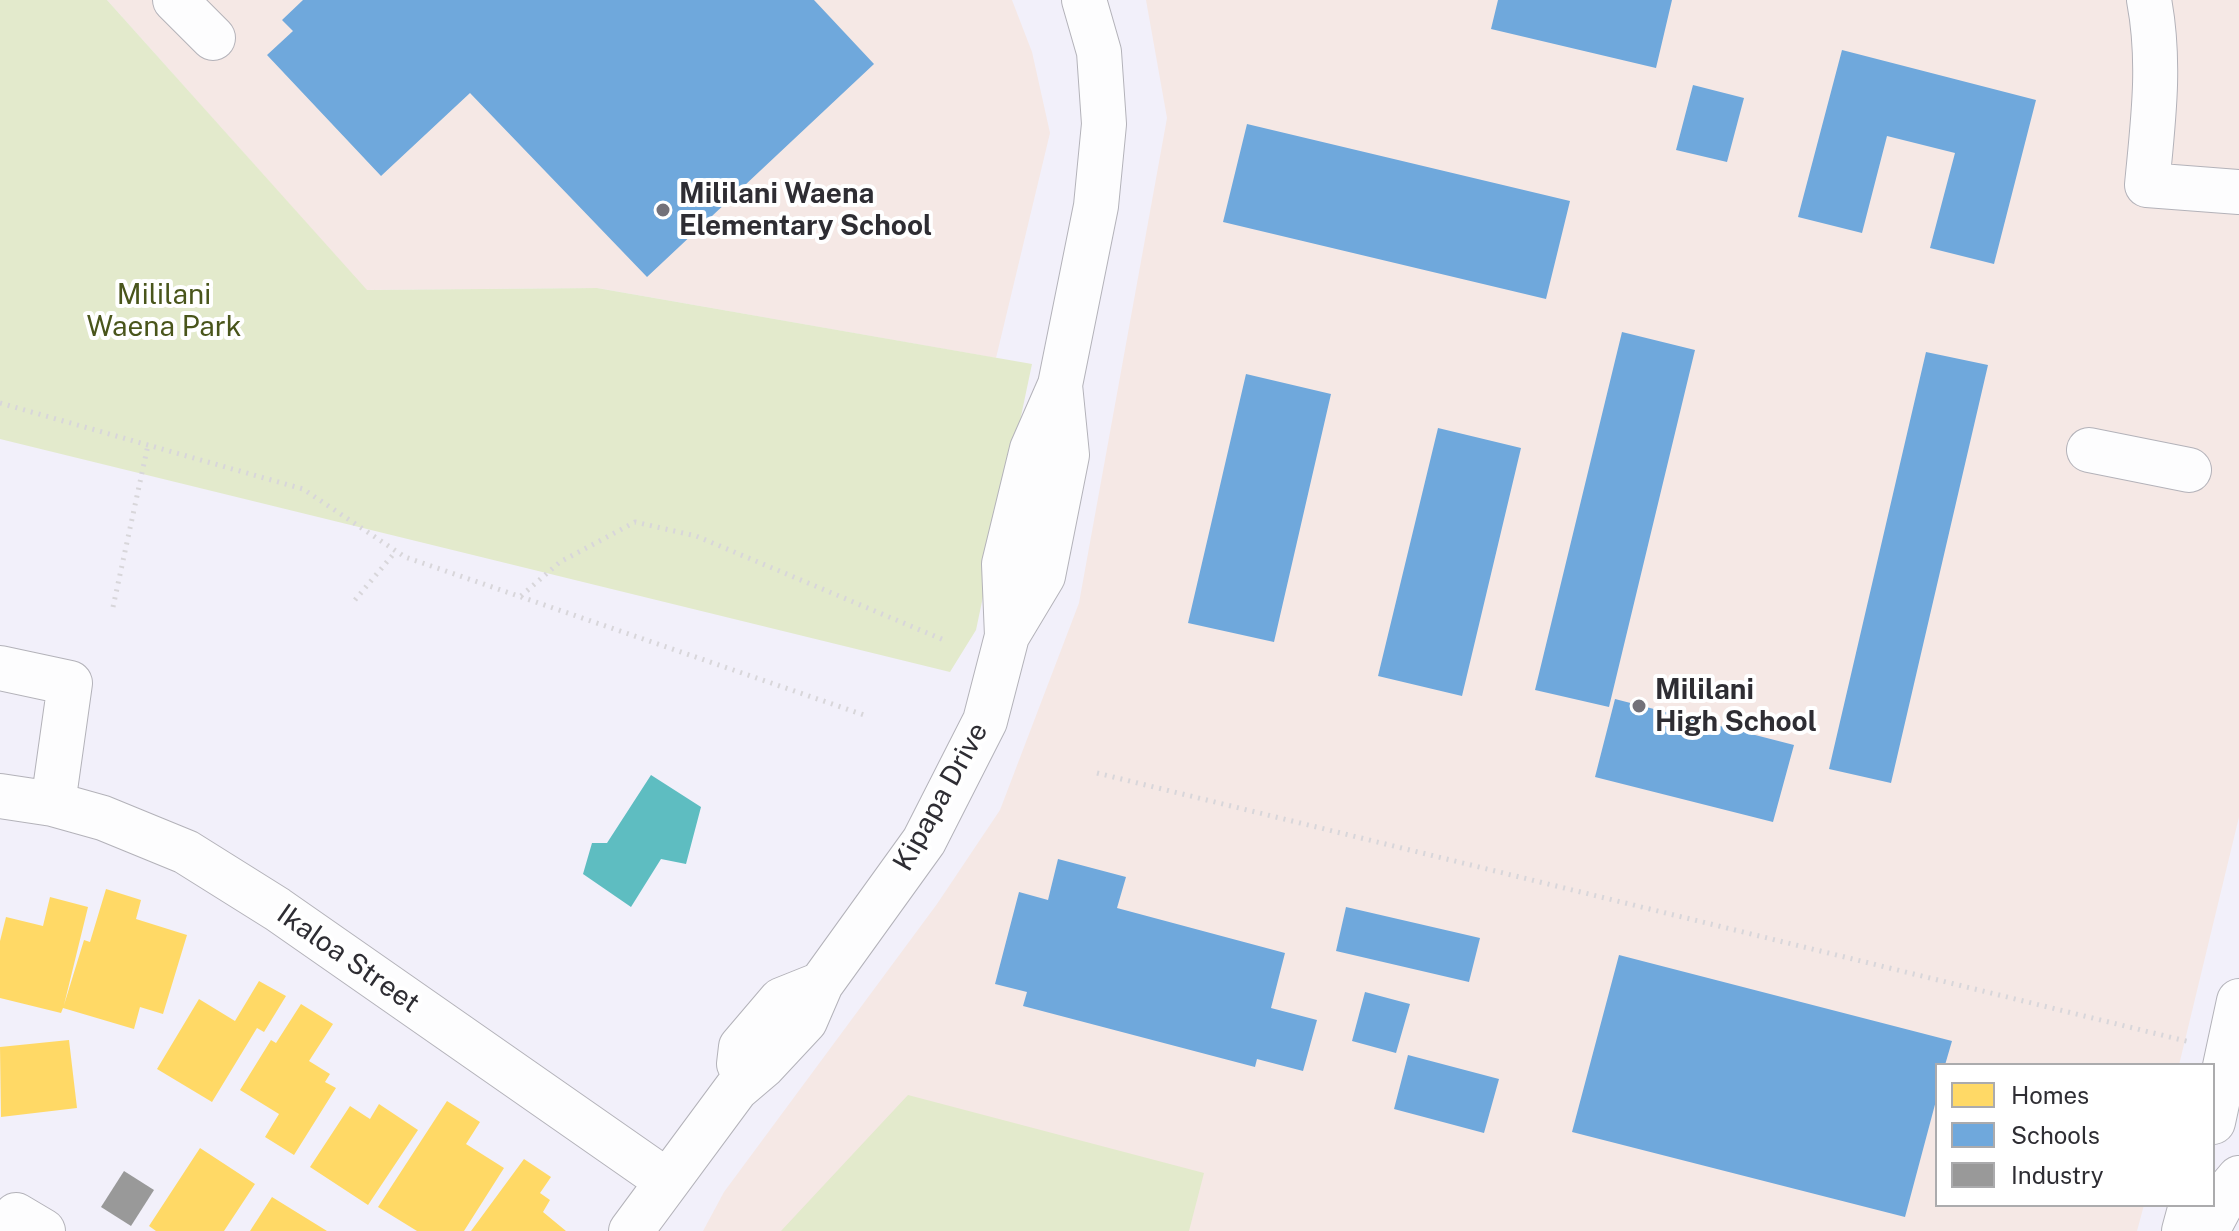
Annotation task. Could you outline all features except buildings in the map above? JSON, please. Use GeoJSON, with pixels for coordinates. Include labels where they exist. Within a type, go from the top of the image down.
{"type":"FeatureCollection","features":[{"type":"Feature","properties":{"kind":"street"},"geometry":{"type":"LineString","coordinates":[[175,0],[213,38]]}},
{"type":"Feature","properties":{"kind":"street","name":"Kipapa Drive"},"geometry":{"type":"LineString","coordinates":[[631,1231],[736,1089],[763,1066],[805,1021],[821,984],[924,841],[985,721],[1007,636],[1004,564],[1032,449],[1060,385],[1096,206],[1104,124],[1099,52],[1084,0]]}},
{"type":"Feature","properties":{"kind":"street"},"geometry":{"type":"LineString","coordinates":[[2149,0],[2155,34],[2157,83],[2147,185],[2239,192]]}},
{"type":"Feature","properties":{"kind":"street"},"geometry":{"type":"LineString","coordinates":[[2089,450],[2189,470]]}},
{"type":"Feature","properties":{"kind":"street"},"geometry":{"type":"LineString","coordinates":[[0,668],[70,683],[53,804]]}},
{"type":"Feature","properties":{"kind":"street","name":"Ikaloa Street"},"geometry":{"type":"LineString","coordinates":[[0,796],[53,804],[103,818],[186,852],[277,909],[667,1181]]}},
{"type":"Feature","properties":{"kind":"street"},"geometry":{"type":"LineString","coordinates":[[2215,1113],[2239,1001]]}},
{"type":"Feature","properties":{"kind":"street"},"geometry":{"type":"LineString","coordinates":[[2207,1231],[2228,1191],[2239,1178]]}},
{"type":"Feature","properties":{"kind":"street"},"geometry":{"type":"LineString","coordinates":[[2184,1231],[2190,1207]]}},
{"type":"Feature","properties":{"kind":"street"},"geometry":{"type":"LineString","coordinates":[[5,1231],[16,1215],[43,1231]]}},
{"type":"Feature","properties":{"kind":"path"},"geometry":{"type":"LineString","coordinates":[[0,403],[303,489],[405,557],[867,716]]}},
{"type":"Feature","properties":{"kind":"path"},"geometry":{"type":"LineString","coordinates":[[113,607],[148,445]]}},
{"type":"Feature","properties":{"kind":"path"},"geometry":{"type":"LineString","coordinates":[[520,597],[560,562],[635,522],[696,536],[944,640]]}},
{"type":"Feature","properties":{"kind":"path"},"geometry":{"type":"LineString","coordinates":[[355,600],[396,551]]}},
{"type":"Feature","properties":{"kind":"path"},"geometry":{"type":"LineString","coordinates":[[1097,773],[2195,1043]]}},
{"type":"Feature","properties":{"kind":"shaded area","name":"Mililani Waena Elementary School"},"geometry":{"type":"Polygon","coordinates":[[[107,0],[1012,0],[1032,52],[1050,133],[996,358],[597,288],[366,290],[107,0]]]}},
{"type":"Feature","properties":{"kind":"shaded area","name":"Mililani High School"},"geometry":{"type":"Polygon","coordinates":[[[1146,0],[2239,0],[2239,817],[2179,1063],[1935,1063],[1935,1207],[2143,1207],[2137,1231],[703,1231],[724,1192],[937,904],[1000,810],[1079,603],[1167,118],[1146,0]]]}},
{"type":"Feature","properties":{"kind":"green space","name":"Mililani Waena Park"},"geometry":{"type":"Polygon","coordinates":[[[0,0],[107,0],[367,290],[597,288],[1032,364],[976,630],[950,672],[0,439],[0,0]]]}},
{"type":"Feature","properties":{"kind":"green space"},"geometry":{"type":"Polygon","coordinates":[[[908,1095],[1204,1173],[1189,1231],[781,1231],[908,1095]]]}},
{"type":"Feature","properties":{"kind":"water"},"geometry":{"type":"Polygon","coordinates":[[[651,775],[701,807],[686,864],[661,859],[631,907],[583,874],[592,843],[607,843],[651,775]]]}},
{"type":"Feature","properties":{"kind":"place","name":"Mililani Waena Elementary School"},"geometry":{"type":"Point","coordinates":[663,210]}},
{"type":"Feature","properties":{"kind":"place","name":"Mililani High School"},"geometry":{"type":"Point","coordinates":[1639,706]}}]}
